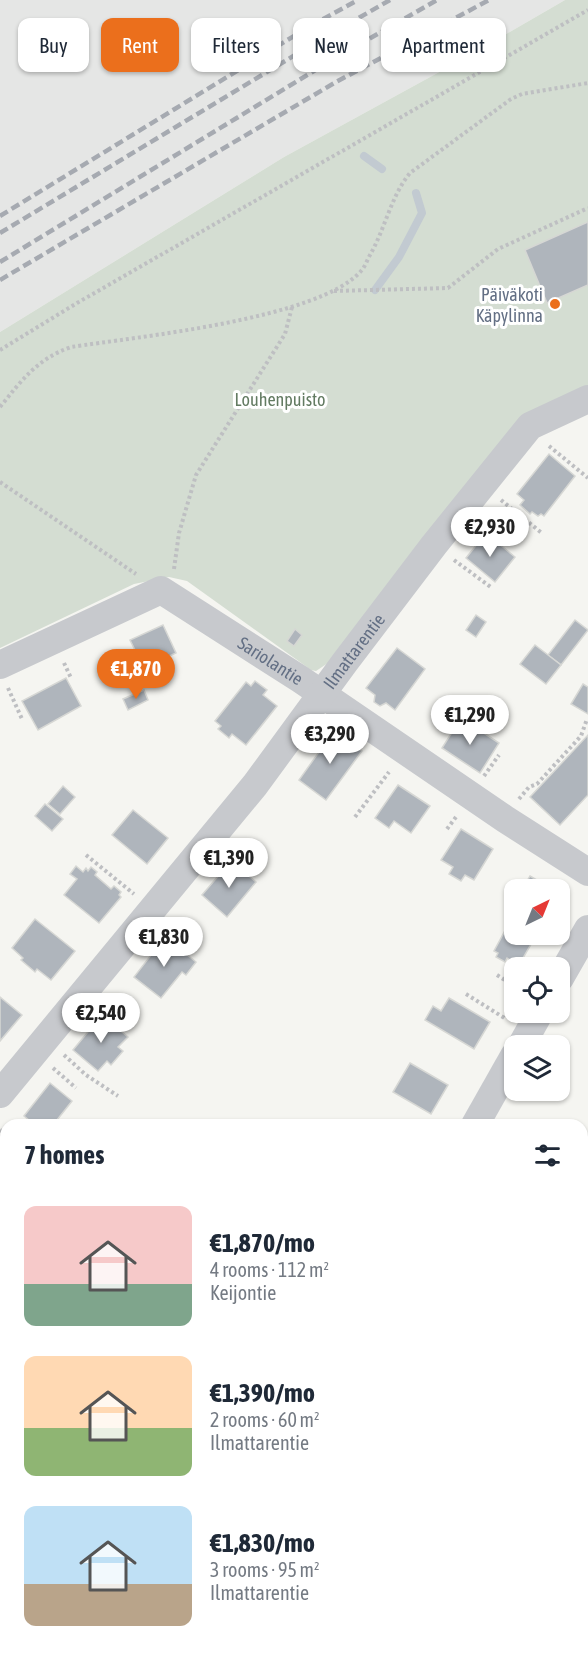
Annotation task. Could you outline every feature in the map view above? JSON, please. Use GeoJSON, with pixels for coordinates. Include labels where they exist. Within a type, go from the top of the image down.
{"type":"FeatureCollection","features":[{"type":"Feature","properties":{"kind":"street","name":"Ilmattarentie"},"geometry":{"type":"LineString","coordinates":[[0,1094],[255,785],[321,693],[434,545],[530,426],[588,399]]}},
{"type":"Feature","properties":{"kind":"street"},"geometry":{"type":"LineString","coordinates":[[2,673],[161,590]]}},
{"type":"Feature","properties":{"kind":"street","name":"Sariolantie"},"geometry":{"type":"LineString","coordinates":[[161,590],[321,693],[505,819],[588,872]]}},
{"type":"Feature","properties":{"kind":"street"},"geometry":{"type":"LineString","coordinates":[[570,960],[588,929]]}},
{"type":"Feature","properties":{"kind":"street"},"geometry":{"type":"LineString","coordinates":[[478,1119],[504,1075]]}},
{"type":"Feature","properties":{"kind":"path"},"geometry":{"type":"LineString","coordinates":[[0,350],[118,279],[588,10]]}},
{"type":"Feature","properties":{"kind":"path"},"geometry":{"type":"LineString","coordinates":[[0,407],[33,367],[54,353],[71,347],[221,323],[292,307],[334,291],[361,271],[380,237],[401,184],[410,173],[511,99],[522,94],[588,82]]}},
{"type":"Feature","properties":{"kind":"path"},"geometry":{"type":"LineString","coordinates":[[334,291],[448,288],[498,249],[588,208]]}},
{"type":"Feature","properties":{"kind":"path"},"geometry":{"type":"LineString","coordinates":[[0,482],[161,590],[174,573],[179,533],[196,475],[285,334],[292,307]]}},
{"type":"Feature","properties":{"kind":"path"},"geometry":{"type":"LineString","coordinates":[[530,426],[536,435],[588,478]]}},
{"type":"Feature","properties":{"kind":"path"},"geometry":{"type":"LineString","coordinates":[[481,485],[543,534]]}},
{"type":"Feature","properties":{"kind":"path"},"geometry":{"type":"LineString","coordinates":[[434,545],[492,588]]}},
{"type":"Feature","properties":{"kind":"path"},"geometry":{"type":"LineString","coordinates":[[2,673],[22,719]]}},
{"type":"Feature","properties":{"kind":"path"},"geometry":{"type":"LineString","coordinates":[[505,819],[529,787],[537,784],[580,736],[587,719]]}},
{"type":"Feature","properties":{"kind":"path"},"geometry":{"type":"LineString","coordinates":[[356,817],[404,751]]}},
{"type":"Feature","properties":{"kind":"path"},"geometry":{"type":"LineString","coordinates":[[86,855],[153,909]]}},
{"type":"Feature","properties":{"kind":"path"},"geometry":{"type":"LineString","coordinates":[[497,975],[504,980]]}},
{"type":"Feature","properties":{"kind":"path"},"geometry":{"type":"LineString","coordinates":[[466,994],[523,1035]]}},
{"type":"Feature","properties":{"kind":"path"},"geometry":{"type":"LineString","coordinates":[[46,1039],[86,1075],[118,1096]]}},
{"type":"Feature","properties":{"kind":"shaded area"},"geometry":{"type":"Polygon","coordinates":[[[0,0],[565,0],[506,34],[506,18],[381,18],[381,72],[439,72],[284,157],[0,332],[0,0]]]}},
{"type":"Feature","properties":{"kind":"green space","name":"Louhenpuisto"},"geometry":{"type":"Polygon","coordinates":[[[565,0],[588,0],[588,386],[566,395],[331,661],[316,671],[311,670],[187,581],[169,577],[134,584],[0,648],[0,332],[284,157],[439,72],[506,72],[506,34],[565,0]]]}},
{"type":"Feature","properties":{"kind":"building"},"geometry":{"type":"Polygon","coordinates":[[[588,222],[588,285],[547,303],[525,250],[588,222]]]}},
{"type":"Feature","properties":{"kind":"building"},"geometry":{"type":"Polygon","coordinates":[[[549,454],[575,476],[544,516],[541,514],[538,516],[532,512],[530,514],[520,505],[524,500],[517,494],[549,454]]]}},
{"type":"Feature","properties":{"kind":"building"},"geometry":{"type":"Polygon","coordinates":[[[486,533],[515,557],[495,582],[466,558],[486,533]]]}},
{"type":"Feature","properties":{"kind":"building"},"geometry":{"type":"Polygon","coordinates":[[[476,615],[486,622],[476,637],[466,630],[476,615]]]}},
{"type":"Feature","properties":{"kind":"building"},"geometry":{"type":"Polygon","coordinates":[[[575,620],[588,630],[561,665],[548,655],[575,620]]]}},
{"type":"Feature","properties":{"kind":"building"},"geometry":{"type":"Polygon","coordinates":[[[163,625],[176,653],[144,668],[130,640],[163,625]]]}},
{"type":"Feature","properties":{"kind":"building"},"geometry":{"type":"Polygon","coordinates":[[[295,629],[302,635],[294,646],[287,641],[295,629]]]}},
{"type":"Feature","properties":{"kind":"building"},"geometry":{"type":"Polygon","coordinates":[[[535,645],[561,665],[546,684],[520,664],[535,645]]]}},
{"type":"Feature","properties":{"kind":"building"},"geometry":{"type":"Polygon","coordinates":[[[397,648],[425,669],[395,710],[386,703],[380,706],[374,702],[375,695],[366,688],[397,648]]]}},
{"type":"Feature","properties":{"kind":"building"},"geometry":{"type":"Polygon","coordinates":[[[66,678],[81,706],[38,730],[22,701],[66,678]]]}},
{"type":"Feature","properties":{"kind":"building"},"geometry":{"type":"Polygon","coordinates":[[[255,681],[267,690],[263,695],[277,706],[246,745],[232,734],[229,738],[218,729],[221,726],[215,721],[246,682],[251,686],[255,681]]]}},
{"type":"Feature","properties":{"kind":"building"},"geometry":{"type":"Polygon","coordinates":[[[583,684],[588,687],[588,714],[571,704],[583,684]]]}},
{"type":"Feature","properties":{"kind":"building"},"geometry":{"type":"Polygon","coordinates":[[[144,690],[148,700],[128,710],[123,699],[144,690]]]}},
{"type":"Feature","properties":{"kind":"building"},"geometry":{"type":"Polygon","coordinates":[[[461,718],[499,743],[480,773],[442,748],[461,718]]]}},
{"type":"Feature","properties":{"kind":"building"},"geometry":{"type":"Polygon","coordinates":[[[334,731],[362,751],[326,800],[299,780],[334,731]]]}},
{"type":"Feature","properties":{"kind":"building"},"geometry":{"type":"Polygon","coordinates":[[[588,735],[588,795],[560,825],[530,797],[588,735]]]}},
{"type":"Feature","properties":{"kind":"building"},"geometry":{"type":"Polygon","coordinates":[[[398,785],[430,806],[411,833],[394,821],[389,828],[375,818],[398,785]]]}},
{"type":"Feature","properties":{"kind":"building"},"geometry":{"type":"Polygon","coordinates":[[[63,786],[75,797],[60,814],[48,804],[63,786]]]}},
{"type":"Feature","properties":{"kind":"building"},"geometry":{"type":"Polygon","coordinates":[[[45,804],[63,819],[52,831],[35,816],[45,804]]]}},
{"type":"Feature","properties":{"kind":"building"},"geometry":{"type":"Polygon","coordinates":[[[133,810],[168,838],[147,864],[112,835],[133,810]]]}},
{"type":"Feature","properties":{"kind":"building"},"geometry":{"type":"Polygon","coordinates":[[[461,829],[493,849],[474,880],[465,875],[461,881],[449,874],[453,867],[441,860],[461,829]]]}},
{"type":"Feature","properties":{"kind":"building"},"geometry":{"type":"Polygon","coordinates":[[[231,861],[256,882],[227,917],[202,895],[231,861]]]}},
{"type":"Feature","properties":{"kind":"building"},"geometry":{"type":"Polygon","coordinates":[[[76,866],[83,872],[86,868],[88,871],[91,867],[97,872],[95,875],[111,889],[114,886],[121,892],[119,895],[121,897],[99,923],[64,895],[77,879],[70,874],[76,866]]]}},
{"type":"Feature","properties":{"kind":"building"},"geometry":{"type":"Polygon","coordinates":[[[35,919],[75,951],[51,980],[37,969],[35,972],[21,960],[23,958],[12,948],[35,919]]]}},
{"type":"Feature","properties":{"kind":"building"},"geometry":{"type":"Polygon","coordinates":[[[504,932],[504,945],[531,945],[524,957],[504,957],[504,961],[496,957],[498,953],[494,951],[504,932]]]}},
{"type":"Feature","properties":{"kind":"building"},"geometry":{"type":"Polygon","coordinates":[[[165,937],[196,962],[186,975],[182,972],[161,998],[134,977],[165,937]]]}},
{"type":"Feature","properties":{"kind":"building"},"geometry":{"type":"Polygon","coordinates":[[[0,997],[22,1015],[0,1041],[0,997]]]}},
{"type":"Feature","properties":{"kind":"building"},"geometry":{"type":"Polygon","coordinates":[[[449,998],[490,1022],[474,1049],[425,1020],[433,1006],[441,1011],[449,998]]]}},
{"type":"Feature","properties":{"kind":"building"},"geometry":{"type":"Polygon","coordinates":[[[102,1015],[128,1037],[118,1047],[123,1051],[111,1065],[107,1061],[98,1071],[73,1050],[102,1015]]]}},
{"type":"Feature","properties":{"kind":"building"},"geometry":{"type":"Polygon","coordinates":[[[410,1063],[448,1085],[431,1114],[393,1092],[410,1063]]]}},
{"type":"Feature","properties":{"kind":"building"},"geometry":{"type":"Polygon","coordinates":[[[50,1083],[72,1101],[58,1119],[28,1119],[24,1116],[50,1083]]]}},
{"type":"Feature","properties":{"kind":"waterway"},"geometry":{"type":"LineString","coordinates":[[364,156],[382,169]]}},
{"type":"Feature","properties":{"kind":"waterway"},"geometry":{"type":"LineString","coordinates":[[375,290],[399,257],[422,213],[416,193]]}},
{"type":"Feature","properties":{"kind":"railway"},"geometry":{"type":"LineString","coordinates":[[0,216],[307,28],[358,0]]}},
{"type":"Feature","properties":{"kind":"railway"},"geometry":{"type":"LineString","coordinates":[[0,233],[390,0]]}},
{"type":"Feature","properties":{"kind":"railway"},"geometry":{"type":"LineString","coordinates":[[0,262],[327,63],[437,0]]}},
{"type":"Feature","properties":{"kind":"railway"},"geometry":{"type":"LineString","coordinates":[[0,280],[336,82],[489,0]]}},
{"type":"Feature","properties":{"kind":"place","name":"Päiväkoti Käpylinna"},"geometry":{"type":"Point","coordinates":[555,304]}}]}
